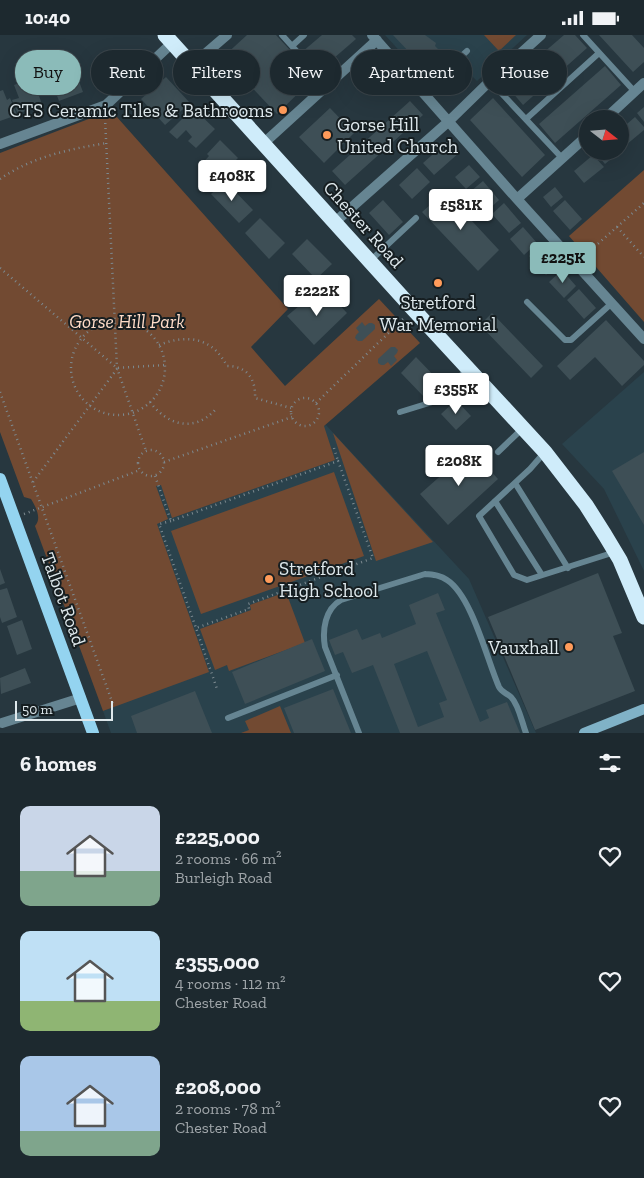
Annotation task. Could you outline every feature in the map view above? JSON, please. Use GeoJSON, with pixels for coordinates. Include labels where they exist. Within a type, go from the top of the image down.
{"type":"FeatureCollection","features":[{"type":"Feature","properties":{"kind":"highway","name":"Chester Road"},"geometry":{"type":"LineString","coordinates":[[169,39],[179,50]]}},
{"type":"Feature","properties":{"kind":"highway","name":"Chester Road"},"geometry":{"type":"LineString","coordinates":[[220,95],[545,452],[586,505],[615,552],[644,617]]}},
{"type":"Feature","properties":{"kind":"main road","name":"Talbot Road"},"geometry":{"type":"LineString","coordinates":[[0,479],[92,733]]}},
{"type":"Feature","properties":{"kind":"street"},"geometry":{"type":"LineString","coordinates":[[210,50],[227,35]]}},
{"type":"Feature","properties":{"kind":"street"},"geometry":{"type":"LineString","coordinates":[[524,50],[541,35]]}},
{"type":"Feature","properties":{"kind":"street"},"geometry":{"type":"LineString","coordinates":[[341,72],[374,37],[385,50]]}},
{"type":"Feature","properties":{"kind":"street"},"geometry":{"type":"LineString","coordinates":[[0,144],[102,107],[169,39]]}},
{"type":"Feature","properties":{"kind":"street"},"geometry":{"type":"LineString","coordinates":[[615,110],[644,83]]}},
{"type":"Feature","properties":{"kind":"street"},"geometry":{"type":"LineString","coordinates":[[335,222],[448,122],[482,89]]}},
{"type":"Feature","properties":{"kind":"street"},"geometry":{"type":"LineString","coordinates":[[264,143],[318,95]]}},
{"type":"Feature","properties":{"kind":"street"},"geometry":{"type":"LineString","coordinates":[[425,95],[644,339]]}},
{"type":"Feature","properties":{"kind":"street"},"geometry":{"type":"LineString","coordinates":[[517,199],[579,143]]}},
{"type":"Feature","properties":{"kind":"street"},"geometry":{"type":"LineString","coordinates":[[0,724],[80,699]]}},
{"type":"Feature","properties":{"kind":"street"},"geometry":{"type":"LineString","coordinates":[[584,733],[644,709]]}},
{"type":"Feature","properties":{"kind":"lane"},"geometry":{"type":"LineString","coordinates":[[282,35],[296,50]]}},
{"type":"Feature","properties":{"kind":"lane"},"geometry":{"type":"LineString","coordinates":[[292,45],[304,35]]}},
{"type":"Feature","properties":{"kind":"lane"},"geometry":{"type":"LineString","coordinates":[[583,35],[635,92]]}},
{"type":"Feature","properties":{"kind":"lane"},"geometry":{"type":"LineString","coordinates":[[526,119],[599,53]]}},
{"type":"Feature","properties":{"kind":"lane"},"geometry":{"type":"LineString","coordinates":[[503,95],[562,158]]}},
{"type":"Feature","properties":{"kind":"lane"},"geometry":{"type":"LineString","coordinates":[[370,261],[416,218]]}},
{"type":"Feature","properties":{"kind":"lane"},"geometry":{"type":"LineString","coordinates":[[527,302],[565,340],[571,340],[612,303]]}},
{"type":"Feature","properties":{"kind":"lane"},"geometry":{"type":"LineString","coordinates":[[400,412],[440,400],[468,368]]}},
{"type":"Feature","properties":{"kind":"lane"},"geometry":{"type":"LineString","coordinates":[[498,452],[523,428]]}},
{"type":"Feature","properties":{"kind":"lane"},"geometry":{"type":"LineString","coordinates":[[545,452],[479,516],[514,575],[526,580],[615,552]]}},
{"type":"Feature","properties":{"kind":"lane"},"geometry":{"type":"LineString","coordinates":[[515,483],[568,568]]}},
{"type":"Feature","properties":{"kind":"lane"},"geometry":{"type":"LineString","coordinates":[[495,501],[542,575]]}},
{"type":"Feature","properties":{"kind":"lane"},"geometry":{"type":"LineString","coordinates":[[359,733],[325,647],[323,635],[325,625],[334,604],[341,600],[425,574],[437,575],[447,579],[460,592],[500,690],[511,697],[526,733]]}},
{"type":"Feature","properties":{"kind":"lane"},"geometry":{"type":"LineString","coordinates":[[228,719],[337,675]]}},
{"type":"Feature","properties":{"kind":"path"},"geometry":{"type":"LineString","coordinates":[[102,107],[107,143],[117,368],[146,451]]}},
{"type":"Feature","properties":{"kind":"path"},"geometry":{"type":"LineString","coordinates":[[0,179],[33,160],[56,153],[107,143]]}},
{"type":"Feature","properties":{"kind":"path"},"geometry":{"type":"LineString","coordinates":[[576,263],[644,203]]}},
{"type":"Feature","properties":{"kind":"path"},"geometry":{"type":"LineString","coordinates":[[617,227],[644,257]]}},
{"type":"Feature","properties":{"kind":"path"},"geometry":{"type":"LineString","coordinates":[[0,268],[117,368],[164,365]]}},
{"type":"Feature","properties":{"kind":"path"},"geometry":{"type":"LineString","coordinates":[[316,403],[413,309]]}},
{"type":"Feature","properties":{"kind":"path"},"geometry":{"type":"LineString","coordinates":[[115,321],[128,322],[140,327],[151,335],[159,345],[164,365],[163,379],[158,392],[150,403],[133,413],[122,415],[110,415],[89,406],[78,393],[72,377],[71,361],[73,352],[82,338],[96,326],[115,321]]}},
{"type":"Feature","properties":{"kind":"path"},"geometry":{"type":"LineString","coordinates":[[159,345],[172,340],[201,341],[217,351],[227,366],[240,367],[251,376],[256,390],[254,399],[291,408]]}},
{"type":"Feature","properties":{"kind":"path"},"geometry":{"type":"LineString","coordinates":[[32,482],[117,368]]}},
{"type":"Feature","properties":{"kind":"path"},"geometry":{"type":"LineString","coordinates":[[0,392],[114,707]]}},
{"type":"Feature","properties":{"kind":"path"},"geometry":{"type":"LineString","coordinates":[[308,398],[316,403],[319,412],[318,417],[308,426],[298,424],[292,417],[291,408],[296,401],[308,398]]}},
{"type":"Feature","properties":{"kind":"path"},"geometry":{"type":"LineString","coordinates":[[150,403],[156,412],[165,418],[180,423],[195,423],[215,410]]}},
{"type":"Feature","properties":{"kind":"path"},"geometry":{"type":"LineString","coordinates":[[164,462],[292,417]]}},
{"type":"Feature","properties":{"kind":"path"},"geometry":{"type":"LineString","coordinates":[[196,628],[249,609],[248,604],[373,558],[334,448]]}},
{"type":"Feature","properties":{"kind":"path"},"geometry":{"type":"LineString","coordinates":[[146,451],[158,452],[164,462],[162,471],[155,476],[146,476],[140,471],[138,459],[146,451]]}},
{"type":"Feature","properties":{"kind":"path"},"geometry":{"type":"LineString","coordinates":[[217,689],[159,525],[338,461]]}},
{"type":"Feature","properties":{"kind":"path"},"geometry":{"type":"LineString","coordinates":[[14,517],[140,471]]}},
{"type":"Feature","properties":{"kind":"path"},"geometry":{"type":"LineString","coordinates":[[155,476],[171,521]]}},
{"type":"Feature","properties":{"kind":"shaded area"},"geometry":{"type":"Polygon","coordinates":[[[385,35],[527,35],[511,50],[482,50],[482,76],[477,81],[472,76],[472,50],[399,50],[385,35]]]}},
{"type":"Feature","properties":{"kind":"shaded area"},"geometry":{"type":"Polygon","coordinates":[[[644,372],[644,571],[604,489],[562,444],[644,372]]]}},
{"type":"Feature","properties":{"kind":"shaded area","name":"Stretford High School"},"geometry":{"type":"Polygon","coordinates":[[[326,425],[469,579],[536,733],[111,733],[103,711],[116,706],[156,486],[326,425]]]}},
{"type":"Feature","properties":{"kind":"green space"},"geometry":{"type":"Polygon","coordinates":[[[484,35],[516,35],[500,50],[484,35]]]}},
{"type":"Feature","properties":{"kind":"green space","name":"Gorse Hill Park"},"geometry":{"type":"Polygon","coordinates":[[[99,115],[116,116],[288,309],[251,347],[285,386],[379,299],[420,343],[324,426],[335,460],[172,518],[161,485],[156,486],[168,519],[157,524],[209,672],[103,711],[35,526],[38,520],[36,509],[31,499],[24,497],[0,432],[0,153],[99,115]]]}},
{"type":"Feature","properties":{"kind":"green space"},"geometry":{"type":"Polygon","coordinates":[[[644,170],[644,322],[569,236],[644,170]]]}},
{"type":"Feature","properties":{"kind":"green space"},"geometry":{"type":"Polygon","coordinates":[[[333,433],[433,542],[376,561],[333,433]]]}},
{"type":"Feature","properties":{"kind":"green space"},"geometry":{"type":"Polygon","coordinates":[[[334,472],[364,556],[201,614],[171,531],[334,472]]]}},
{"type":"Feature","properties":{"kind":"green space"},"geometry":{"type":"Polygon","coordinates":[[[286,592],[305,643],[229,671],[227,665],[215,670],[200,629],[251,610],[250,605],[286,592]]]}},
{"type":"Feature","properties":{"kind":"green space"},"geometry":{"type":"Polygon","coordinates":[[[280,706],[291,733],[241,733],[249,730],[245,721],[280,706]]]}},
{"type":"Feature","properties":{"kind":"building"},"geometry":{"type":"Polygon","coordinates":[[[247,35],[276,35],[290,50],[270,50],[270,95],[297,95],[277,114],[259,95],[260,50],[231,50],[247,35]]]}},
{"type":"Feature","properties":{"kind":"building"},"geometry":{"type":"Polygon","coordinates":[[[322,35],[352,35],[356,39],[341,52],[341,50],[304,50],[322,35]]]}},
{"type":"Feature","properties":{"kind":"building"},"geometry":{"type":"Polygon","coordinates":[[[393,35],[425,35],[436,43],[435,46],[439,50],[407,50],[393,35]]]}},
{"type":"Feature","properties":{"kind":"building"},"geometry":{"type":"Polygon","coordinates":[[[564,35],[575,35],[587,48],[567,66],[567,50],[547,50],[564,35]]]}},
{"type":"Feature","properties":{"kind":"building"},"geometry":{"type":"Polygon","coordinates":[[[599,35],[632,35],[644,48],[644,62],[633,72],[599,35]]]}},
{"type":"Feature","properties":{"kind":"building"},"geometry":{"type":"Polygon","coordinates":[[[605,66],[621,85],[593,110],[579,110],[579,122],[555,143],[539,124],[605,66]]]}},
{"type":"Feature","properties":{"kind":"building"},"geometry":{"type":"Polygon","coordinates":[[[166,77],[173,85],[173,95],[183,95],[190,103],[165,125],[141,99],[146,95],[163,95],[163,80],[166,77]]]}},
{"type":"Feature","properties":{"kind":"building"},"geometry":{"type":"Polygon","coordinates":[[[3,90],[7,100],[10,98],[17,115],[0,121],[0,91],[3,90]]]}},
{"type":"Feature","properties":{"kind":"building"},"geometry":{"type":"Polygon","coordinates":[[[18,95],[39,95],[42,104],[18,114],[12,100],[19,98],[18,95]]]}},
{"type":"Feature","properties":{"kind":"building"},"geometry":{"type":"Polygon","coordinates":[[[57,95],[75,95],[59,101],[57,95]]]}},
{"type":"Feature","properties":{"kind":"building"},"geometry":{"type":"Polygon","coordinates":[[[514,95],[534,95],[523,105],[514,95]]]}},
{"type":"Feature","properties":{"kind":"building"},"geometry":{"type":"Polygon","coordinates":[[[493,98],[545,155],[522,177],[470,120],[493,98]]]}},
{"type":"Feature","properties":{"kind":"building"},"geometry":{"type":"Polygon","coordinates":[[[410,101],[423,115],[345,185],[332,171],[410,101]]]}},
{"type":"Feature","properties":{"kind":"building"},"geometry":{"type":"Polygon","coordinates":[[[644,107],[644,122],[637,113],[644,107]]]}},
{"type":"Feature","properties":{"kind":"building"},"geometry":{"type":"Polygon","coordinates":[[[193,108],[215,129],[196,148],[188,141],[192,137],[186,130],[177,139],[169,132],[193,108]]]}},
{"type":"Feature","properties":{"kind":"building","name":"Gorse Hill United Church"},"geometry":{"type":"Polygon","coordinates":[[[330,108],[354,133],[324,163],[299,137],[330,108]]]}},
{"type":"Feature","properties":{"kind":"building"},"geometry":{"type":"Polygon","coordinates":[[[635,117],[644,127],[644,130],[629,142],[629,122],[635,117]]]}},
{"type":"Feature","properties":{"kind":"building"},"geometry":{"type":"Polygon","coordinates":[[[220,140],[238,158],[223,173],[220,169],[211,179],[199,167],[209,156],[207,154],[220,140]]]}},
{"type":"Feature","properties":{"kind":"building"},"geometry":{"type":"Polygon","coordinates":[[[449,140],[460,152],[434,175],[423,163],[449,140]]]}},
{"type":"Feature","properties":{"kind":"building"},"geometry":{"type":"Polygon","coordinates":[[[587,160],[598,160],[604,167],[584,183],[574,171],[587,160]]]}},
{"type":"Feature","properties":{"kind":"building"},"geometry":{"type":"Polygon","coordinates":[[[602,160],[610,160],[605,164],[602,160]]]}},
{"type":"Feature","properties":{"kind":"building"},"geometry":{"type":"Polygon","coordinates":[[[469,165],[480,177],[466,189],[455,177],[469,165]]]}},
{"type":"Feature","properties":{"kind":"building"},"geometry":{"type":"Polygon","coordinates":[[[417,168],[430,182],[412,199],[399,185],[417,168]]]}},
{"type":"Feature","properties":{"kind":"building"},"geometry":{"type":"Polygon","coordinates":[[[225,181],[253,210],[239,223],[211,194],[225,181]]]}},
{"type":"Feature","properties":{"kind":"building"},"geometry":{"type":"Polygon","coordinates":[[[483,181],[499,200],[487,211],[471,191],[483,181]]]}},
{"type":"Feature","properties":{"kind":"building"},"geometry":{"type":"Polygon","coordinates":[[[555,187],[563,197],[551,207],[543,197],[555,187]]]}},
{"type":"Feature","properties":{"kind":"building"},"geometry":{"type":"Polygon","coordinates":[[[445,192],[499,250],[478,271],[422,212],[445,192]]]}},
{"type":"Feature","properties":{"kind":"building"},"geometry":{"type":"Polygon","coordinates":[[[383,200],[403,222],[389,235],[369,213],[383,200]]]}},
{"type":"Feature","properties":{"kind":"building"},"geometry":{"type":"Polygon","coordinates":[[[565,200],[582,219],[570,230],[553,211],[565,200]]]}},
{"type":"Feature","properties":{"kind":"building"},"geometry":{"type":"Polygon","coordinates":[[[504,203],[521,223],[509,233],[492,214],[504,203]]]}},
{"type":"Feature","properties":{"kind":"building"},"geometry":{"type":"Polygon","coordinates":[[[260,218],[285,243],[269,259],[245,233],[260,218]]]}},
{"type":"Feature","properties":{"kind":"building"},"geometry":{"type":"Polygon","coordinates":[[[523,227],[537,243],[524,255],[510,239],[523,227]]]}},
{"type":"Feature","properties":{"kind":"building"},"geometry":{"type":"Polygon","coordinates":[[[307,239],[332,264],[316,279],[292,254],[307,239]]]}},
{"type":"Feature","properties":{"kind":"building"},"geometry":{"type":"Polygon","coordinates":[[[541,245],[557,264],[546,275],[529,256],[541,245]]]}},
{"type":"Feature","properties":{"kind":"building"},"geometry":{"type":"Polygon","coordinates":[[[562,270],[576,286],[564,298],[549,282],[562,270]]]}},
{"type":"Feature","properties":{"kind":"building"},"geometry":{"type":"Polygon","coordinates":[[[579,289],[596,308],[584,319],[567,300],[579,289]]]}},
{"type":"Feature","properties":{"kind":"building"},"geometry":{"type":"Polygon","coordinates":[[[320,294],[324,298],[329,294],[347,313],[314,345],[287,316],[305,301],[308,305],[320,294]]]}},
{"type":"Feature","properties":{"kind":"building"},"geometry":{"type":"Polygon","coordinates":[[[492,313],[543,366],[531,378],[480,325],[492,313]]]}},
{"type":"Feature","properties":{"kind":"building"},"geometry":{"type":"Polygon","coordinates":[[[606,320],[644,361],[644,365],[622,386],[595,357],[570,380],[557,366],[606,320]]]}},
{"type":"Feature","properties":{"kind":"building"},"geometry":{"type":"Polygon","coordinates":[[[362,322],[365,326],[372,323],[375,325],[375,329],[362,341],[358,341],[355,338],[359,332],[356,328],[362,322]]]}},
{"type":"Feature","properties":{"kind":"building"},"geometry":{"type":"Polygon","coordinates":[[[391,347],[395,347],[398,350],[394,356],[397,360],[391,366],[388,362],[384,365],[378,363],[378,359],[391,347]]]}},
{"type":"Feature","properties":{"kind":"building"},"geometry":{"type":"Polygon","coordinates":[[[416,357],[441,383],[425,398],[401,373],[416,357]]]}},
{"type":"Feature","properties":{"kind":"building"},"geometry":{"type":"Polygon","coordinates":[[[456,400],[471,416],[456,430],[441,414],[456,400]]]}},
{"type":"Feature","properties":{"kind":"building"},"geometry":{"type":"Polygon","coordinates":[[[471,449],[498,479],[448,525],[420,494],[471,449]]]}},
{"type":"Feature","properties":{"kind":"building"},"geometry":{"type":"Polygon","coordinates":[[[644,452],[644,525],[612,471],[644,452]]]}},
{"type":"Feature","properties":{"kind":"building"},"geometry":{"type":"Polygon","coordinates":[[[0,569],[5,583],[0,585],[0,569]]]}},
{"type":"Feature","properties":{"kind":"building"},"geometry":{"type":"Polygon","coordinates":[[[598,573],[622,633],[613,636],[635,691],[535,730],[488,617],[598,573]]]}},
{"type":"Feature","properties":{"kind":"building"},"geometry":{"type":"Polygon","coordinates":[[[7,588],[17,617],[2,623],[0,617],[0,590],[7,588]]]}},
{"type":"Feature","properties":{"kind":"building"},"geometry":{"type":"Polygon","coordinates":[[[438,593],[445,610],[436,613],[480,722],[489,718],[486,710],[507,702],[520,733],[400,733],[373,665],[352,673],[343,652],[335,655],[329,640],[357,629],[362,640],[380,633],[382,638],[416,624],[409,605],[438,593]],[[427,651],[394,664],[418,727],[444,717],[439,703],[447,700],[427,651]]]}},
{"type":"Feature","properties":{"kind":"building"},"geometry":{"type":"Polygon","coordinates":[[[22,620],[32,649],[17,655],[7,626],[22,620]]]}},
{"type":"Feature","properties":{"kind":"building"},"geometry":{"type":"Polygon","coordinates":[[[312,639],[325,671],[245,704],[232,672],[312,639]]]}},
{"type":"Feature","properties":{"kind":"building"},"geometry":{"type":"Polygon","coordinates":[[[25,668],[31,683],[1,694],[0,678],[25,668]]]}},
{"type":"Feature","properties":{"kind":"building"},"geometry":{"type":"Polygon","coordinates":[[[333,689],[351,733],[294,733],[284,708],[333,689]]]}},
{"type":"Feature","properties":{"kind":"building"},"geometry":{"type":"Polygon","coordinates":[[[195,691],[212,733],[137,733],[131,716],[195,691]]]}},
{"type":"Feature","properties":{"kind":"place","name":"CTS Ceramic Tiles & Bathrooms"},"geometry":{"type":"Point","coordinates":[283,110]}},
{"type":"Feature","properties":{"kind":"place","name":"Gorse Hill United Church"},"geometry":{"type":"Point","coordinates":[327,135]}},
{"type":"Feature","properties":{"kind":"place","name":"Stretford War Memorial"},"geometry":{"type":"Point","coordinates":[438,283]}},
{"type":"Feature","properties":{"kind":"place","name":"Stretford High School"},"geometry":{"type":"Point","coordinates":[269,579]}},
{"type":"Feature","properties":{"kind":"place","name":"Vauxhall"},"geometry":{"type":"Point","coordinates":[569,647]}}]}
